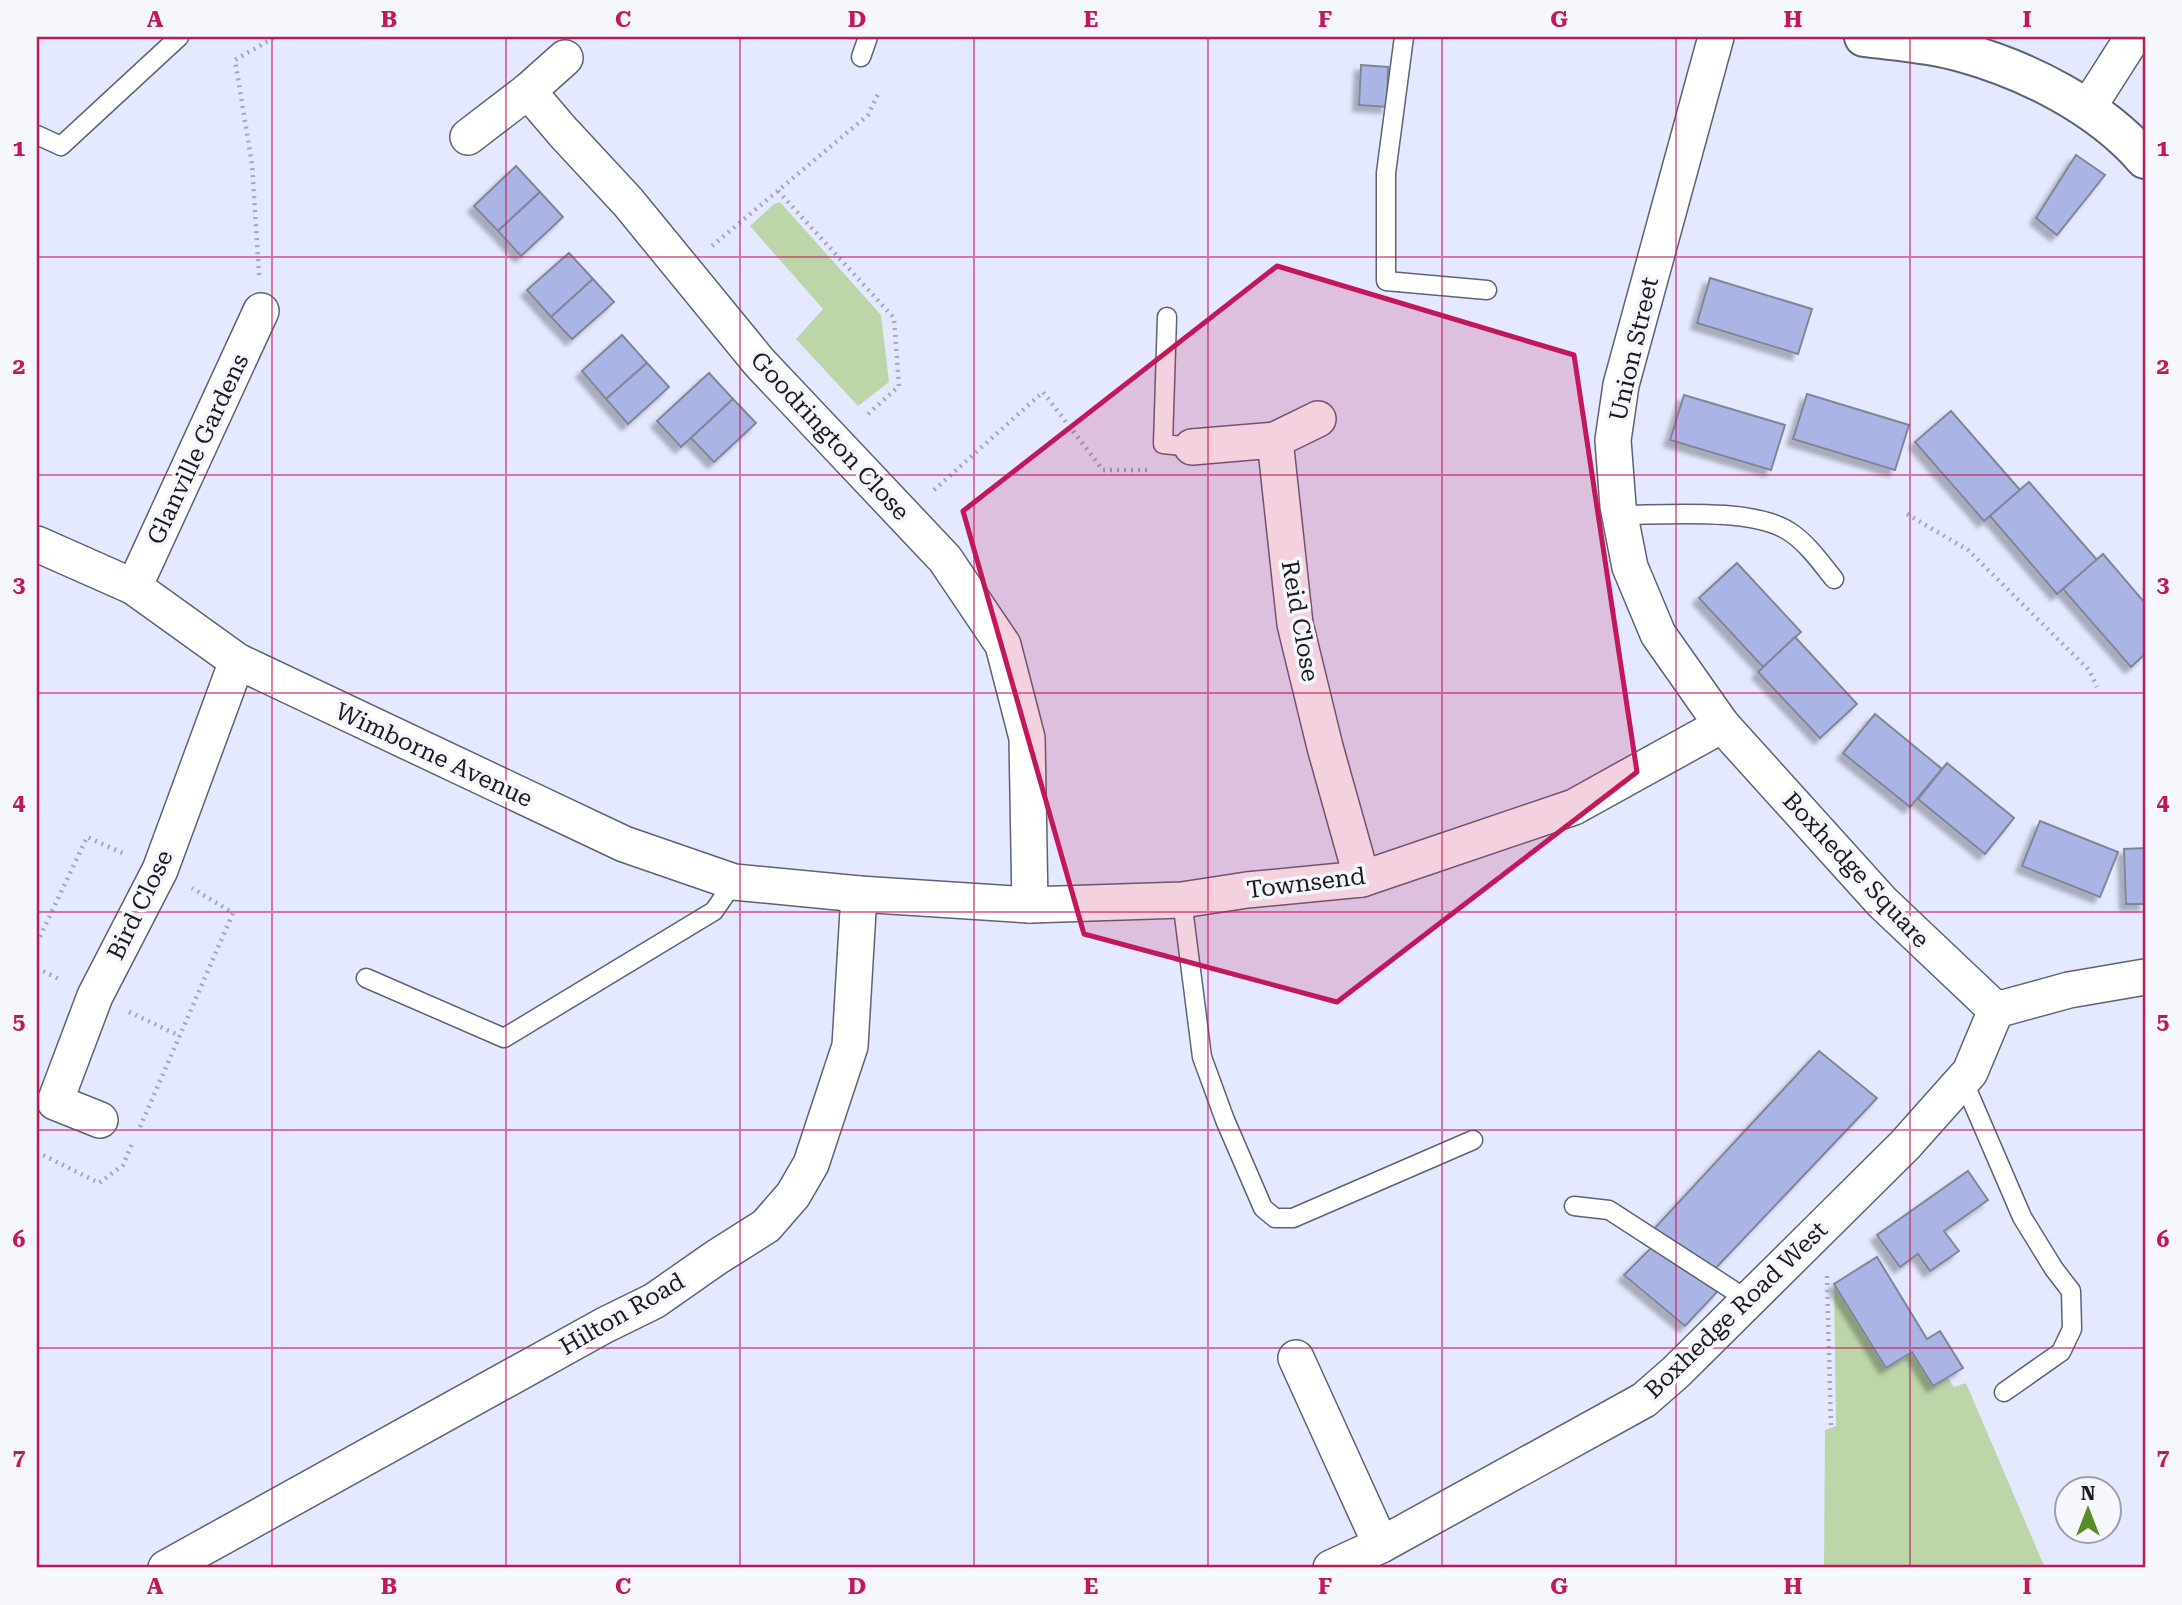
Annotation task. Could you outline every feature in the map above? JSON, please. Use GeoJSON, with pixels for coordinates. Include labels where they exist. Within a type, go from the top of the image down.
{"type":"FeatureCollection","features":[{"type":"Feature","properties":{"kind":"main road"},"geometry":{"type":"LineString","coordinates":[[1864,37],[1958,51],[2014,69],[2087,109],[2128,140],[2145,159]]}},
{"type":"Feature","properties":{"kind":"street","name":"Union Street"},"geometry":{"type":"LineString","coordinates":[[1716,37],[1621,385],[1613,440],[1620,515],[1630,567],[1658,634],[1722,725]]}},
{"type":"Feature","properties":{"kind":"street"},"geometry":{"type":"LineString","coordinates":[[2087,109],[2133,37]]}},
{"type":"Feature","properties":{"kind":"street"},"geometry":{"type":"LineString","coordinates":[[468,136],[528,91],[565,58]]}},
{"type":"Feature","properties":{"kind":"street","name":"Goodrington Close"},"geometry":{"type":"LineString","coordinates":[[528,91],[628,202],[760,362],[945,559],[1003,645],[1027,738],[1030,905]]}},
{"type":"Feature","properties":{"kind":"street","name":"Glanville Gardens"},"geometry":{"type":"LineString","coordinates":[[134,587],[261,311]]}},
{"type":"Feature","properties":{"kind":"street"},"geometry":{"type":"LineString","coordinates":[[1192,447],[1275,440],[1318,419]]}},
{"type":"Feature","properties":{"kind":"street","name":"Reid Close"},"geometry":{"type":"LineString","coordinates":[[1275,440],[1295,624],[1325,747],[1362,879]]}},
{"type":"Feature","properties":{"kind":"street","name":"Wimborne Avenue"},"geometry":{"type":"LineString","coordinates":[[37,544],[134,587],[237,661],[624,844],[734,882],[859,894]]}},
{"type":"Feature","properties":{"kind":"street","name":"Bird Close"},"geometry":{"type":"LineString","coordinates":[[100,1120],[46,1097],[160,870],[237,661]]}},
{"type":"Feature","properties":{"kind":"street","name":"Townsend"},"geometry":{"type":"LineString","coordinates":[[859,894],[1030,905],[1182,900],[1247,890],[1362,879],[1574,807],[1722,725]]}},
{"type":"Feature","properties":{"kind":"street","name":"Boxhedge Square"},"geometry":{"type":"LineString","coordinates":[[1722,725],[1882,902],[1996,1010]]}},
{"type":"Feature","properties":{"kind":"street","name":"Hilton Road"},"geometry":{"type":"LineString","coordinates":[[166,1568],[201,1559],[605,1325],[654,1301],[766,1226],[793,1195],[811,1164],[850,1046],[859,894]]}},
{"type":"Feature","properties":{"kind":"street"},"geometry":{"type":"LineString","coordinates":[[1996,1010],[2069,989],[2142,987]]}},
{"type":"Feature","properties":{"kind":"street","name":"Boxhedge Road West"},"geometry":{"type":"LineString","coordinates":[[1331,1568],[1381,1545],[1644,1400],[1676,1372],[1905,1145],[1970,1072],[1996,1010]]}},
{"type":"Feature","properties":{"kind":"street"},"geometry":{"type":"LineString","coordinates":[[1296,1358],[1381,1545]]}},
{"type":"Feature","properties":{"kind":"lane"},"geometry":{"type":"LineString","coordinates":[[37,135],[61,146],[179,37]]}},
{"type":"Feature","properties":{"kind":"lane"},"geometry":{"type":"LineString","coordinates":[[862,57],[868,37]]}},
{"type":"Feature","properties":{"kind":"lane"},"geometry":{"type":"LineString","coordinates":[[1404,37],[1386,173],[1386,281],[1487,290]]}},
{"type":"Feature","properties":{"kind":"lane"},"geometry":{"type":"LineString","coordinates":[[1167,317],[1163,444],[1192,447]]}},
{"type":"Feature","properties":{"kind":"lane"},"geometry":{"type":"LineString","coordinates":[[1620,515],[1755,518],[1789,530],[1810,549],[1834,579]]}},
{"type":"Feature","properties":{"kind":"lane"},"geometry":{"type":"LineString","coordinates":[[366,978],[504,1038],[714,911],[734,882]]}},
{"type":"Feature","properties":{"kind":"lane"},"geometry":{"type":"LineString","coordinates":[[1182,900],[1202,1057],[1225,1120],[1264,1208],[1275,1218],[1293,1218],[1472,1140]]}},
{"type":"Feature","properties":{"kind":"lane"},"geometry":{"type":"LineString","coordinates":[[1963,1080],[2022,1217],[2071,1291],[2073,1329],[2061,1352],[2004,1392]]}},
{"type":"Feature","properties":{"kind":"lane"},"geometry":{"type":"LineString","coordinates":[[1574,1206],[1609,1210],[1748,1300]]}},
{"type":"Feature","properties":{"kind":"path"},"geometry":{"type":"LineString","coordinates":[[261,311],[252,164],[235,60],[275,37]]}},
{"type":"Feature","properties":{"kind":"path"},"geometry":{"type":"LineString","coordinates":[[684,270],[868,115],[879,92]]}},
{"type":"Feature","properties":{"kind":"path"},"geometry":{"type":"LineString","coordinates":[[778,191],[894,318],[899,386],[836,443]]}},
{"type":"Feature","properties":{"kind":"path"},"geometry":{"type":"LineString","coordinates":[[905,517],[1043,392],[1103,470],[1147,470],[1192,447]]}},
{"type":"Feature","properties":{"kind":"path"},"geometry":{"type":"LineString","coordinates":[[1907,514],[1968,550],[2089,670],[2097,687]]}},
{"type":"Feature","properties":{"kind":"path"},"geometry":{"type":"LineString","coordinates":[[37,943],[86,836],[160,870],[233,913],[139,1130]]}},
{"type":"Feature","properties":{"kind":"path"},"geometry":{"type":"LineString","coordinates":[[37,1152],[99,1183],[123,1165],[134,1141]]}},
{"type":"Feature","properties":{"kind":"path"},"geometry":{"type":"LineString","coordinates":[[1826,1223],[1830,1428]]}},
{"type":"Feature","properties":{"kind":"highlighted area"},"geometry":{"type":"Polygon","coordinates":[[[1277,266],[1574,355],[1637,772],[1337,1002],[1084,934],[963,511],[1277,266]]]}},
{"type":"Feature","properties":{"kind":"green space"},"geometry":{"type":"Polygon","coordinates":[[[780,202],[881,315],[889,382],[858,406],[796,339],[823,309],[750,226],[774,204],[780,202]]]}},
{"type":"Feature","properties":{"kind":"green space"},"geometry":{"type":"Polygon","coordinates":[[[1834,1284],[1885,1368],[1912,1352],[1947,1377],[1954,1387],[1966,1383],[2045,1568],[1824,1568],[1825,1430],[1836,1426],[1834,1284]]]}},
{"type":"Feature","properties":{"kind":"building"},"geometry":{"type":"Polygon","coordinates":[[[1361,65],[1388,67],[1387,107],[1359,105],[1361,65]]]}},
{"type":"Feature","properties":{"kind":"building"},"geometry":{"type":"Polygon","coordinates":[[[2076,155],[2105,175],[2057,235],[2036,218],[2076,155]]]}},
{"type":"Feature","properties":{"kind":"building"},"geometry":{"type":"Polygon","coordinates":[[[516,166],[540,192],[498,231],[474,206],[516,166]]]}},
{"type":"Feature","properties":{"kind":"building"},"geometry":{"type":"Polygon","coordinates":[[[540,192],[563,217],[521,256],[498,231],[540,192]]]}},
{"type":"Feature","properties":{"kind":"building"},"geometry":{"type":"Polygon","coordinates":[[[569,253],[593,279],[551,317],[527,290],[569,253]]]}},
{"type":"Feature","properties":{"kind":"building"},"geometry":{"type":"Polygon","coordinates":[[[1710,278],[1812,309],[1798,354],[1697,323],[1710,278]]]}},
{"type":"Feature","properties":{"kind":"building"},"geometry":{"type":"Polygon","coordinates":[[[593,279],[614,302],[572,339],[551,317],[593,279]]]}},
{"type":"Feature","properties":{"kind":"building"},"geometry":{"type":"Polygon","coordinates":[[[622,335],[647,363],[606,399],[582,371],[622,335]]]}},
{"type":"Feature","properties":{"kind":"building"},"geometry":{"type":"Polygon","coordinates":[[[647,363],[669,387],[628,424],[606,399],[647,363]]]}},
{"type":"Feature","properties":{"kind":"building"},"geometry":{"type":"Polygon","coordinates":[[[709,373],[733,399],[681,447],[657,421],[709,373]]]}},
{"type":"Feature","properties":{"kind":"building"},"geometry":{"type":"Polygon","coordinates":[[[1807,394],[1909,425],[1895,470],[1793,439],[1807,394]]]}},
{"type":"Feature","properties":{"kind":"building"},"geometry":{"type":"Polygon","coordinates":[[[1684,395],[1785,425],[1771,470],[1670,440],[1684,395]]]}},
{"type":"Feature","properties":{"kind":"building"},"geometry":{"type":"Polygon","coordinates":[[[733,399],[756,423],[714,462],[691,438],[733,399]]]}},
{"type":"Feature","properties":{"kind":"building"},"geometry":{"type":"Polygon","coordinates":[[[1951,411],[2020,490],[1984,521],[1915,442],[1951,411]]]}},
{"type":"Feature","properties":{"kind":"building"},"geometry":{"type":"Polygon","coordinates":[[[2029,482],[2097,560],[2057,594],[1990,516],[2029,482]]]}},
{"type":"Feature","properties":{"kind":"building"},"geometry":{"type":"Polygon","coordinates":[[[2103,554],[2145,603],[2145,654],[2131,667],[2063,589],[2103,554]]]}},
{"type":"Feature","properties":{"kind":"building"},"geometry":{"type":"Polygon","coordinates":[[[1737,563],[1801,632],[1763,667],[1699,598],[1737,563]]]}},
{"type":"Feature","properties":{"kind":"building"},"geometry":{"type":"Polygon","coordinates":[[[1795,637],[1857,704],[1820,738],[1758,672],[1795,637]]]}},
{"type":"Feature","properties":{"kind":"building"},"geometry":{"type":"Polygon","coordinates":[[[1875,714],[1942,769],[1910,807],[1843,753],[1875,714]]]}},
{"type":"Feature","properties":{"kind":"building"},"geometry":{"type":"Polygon","coordinates":[[[1947,763],[2014,818],[1985,854],[1918,799],[1947,763]]]}},
{"type":"Feature","properties":{"kind":"building"},"geometry":{"type":"Polygon","coordinates":[[[2040,821],[2118,852],[2100,897],[2022,866],[2040,821]]]}},
{"type":"Feature","properties":{"kind":"building"},"geometry":{"type":"Polygon","coordinates":[[[2145,848],[2145,904],[2126,904],[2124,849],[2145,848]]]}},
{"type":"Feature","properties":{"kind":"building"},"geometry":{"type":"Polygon","coordinates":[[[1819,1051],[1877,1098],[1712,1272],[1653,1230],[1819,1051]]]}},
{"type":"Feature","properties":{"kind":"building"},"geometry":{"type":"Polygon","coordinates":[[[1968,1171],[1988,1200],[1944,1231],[1959,1251],[1930,1271],[1918,1254],[1900,1267],[1877,1235],[1968,1171]]]}},
{"type":"Feature","properties":{"kind":"building"},"geometry":{"type":"Polygon","coordinates":[[[1653,1246],[1718,1291],[1685,1326],[1624,1275],[1653,1246]]]}},
{"type":"Feature","properties":{"kind":"building"},"geometry":{"type":"Polygon","coordinates":[[[1877,1257],[1927,1339],[1940,1331],[1963,1368],[1933,1386],[1912,1352],[1886,1368],[1834,1284],[1877,1257]]]}}]}
